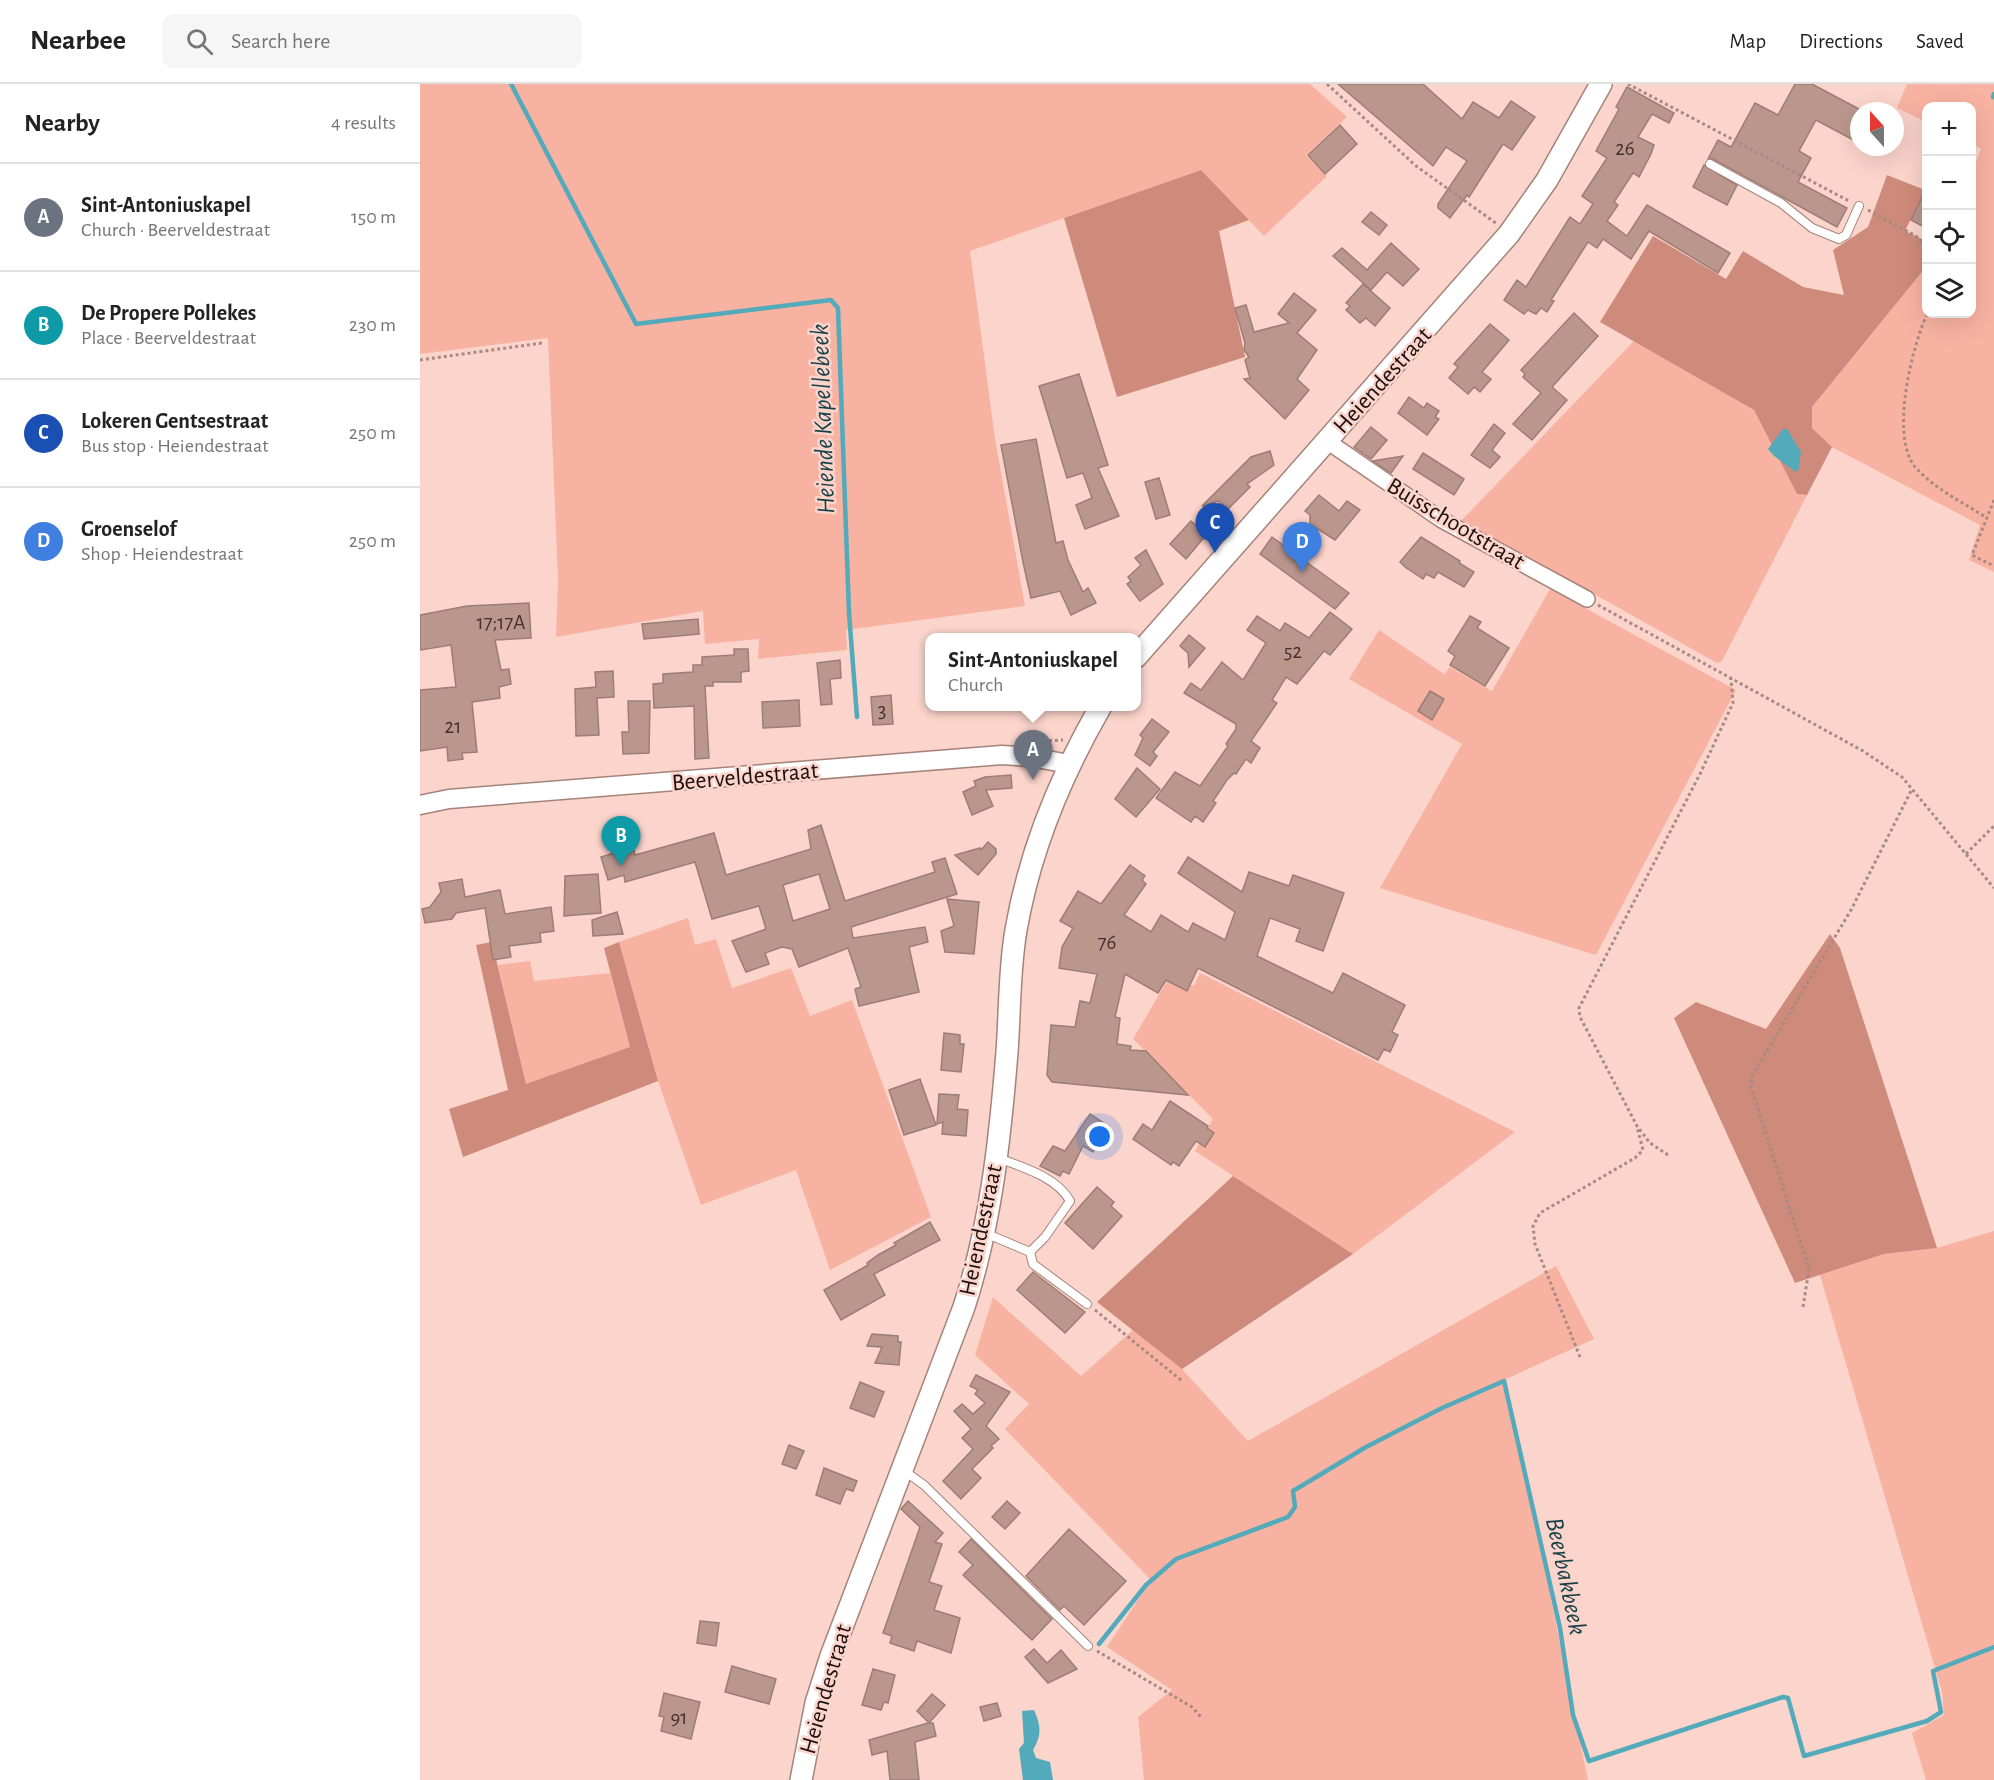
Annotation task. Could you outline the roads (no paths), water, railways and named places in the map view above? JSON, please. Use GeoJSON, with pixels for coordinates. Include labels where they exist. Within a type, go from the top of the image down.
{"type":"FeatureCollection","features":[{"type":"Feature","properties":{"kind":"main road","name":"Heiendestraat"},"geometry":{"type":"LineString","coordinates":[[1141,652],[1509,234],[1547,180],[1601,84]]}},
{"type":"Feature","properties":{"kind":"main road","name":"Heiendestraat"},"geometry":{"type":"LineString","coordinates":[[801,1780],[822,1684],[964,1307],[984,1233],[996,1158],[1016,931],[1032,860],[1051,803],[1069,764],[1098,711]]}},
{"type":"Feature","properties":{"kind":"street","name":"Buisschootstraat"},"geometry":{"type":"LineString","coordinates":[[1328,441],[1442,520],[1587,599]]}},
{"type":"Feature","properties":{"kind":"street","name":"Beerveldestraat"},"geometry":{"type":"LineString","coordinates":[[420,804],[449,799],[1002,755],[1031,757],[1069,764]]}},
{"type":"Feature","properties":{"kind":"lane"},"geometry":{"type":"LineString","coordinates":[[1710,164],[1782,203],[1812,228],[1839,239],[1846,235],[1859,206]]}},
{"type":"Feature","properties":{"kind":"lane"},"geometry":{"type":"LineString","coordinates":[[996,1158],[1026,1168],[1064,1190],[1070,1201],[1045,1238],[1030,1252]]}},
{"type":"Feature","properties":{"kind":"lane"},"geometry":{"type":"LineString","coordinates":[[984,1233],[1030,1252]]}},
{"type":"Feature","properties":{"kind":"lane"},"geometry":{"type":"LineString","coordinates":[[1030,1252],[1033,1264],[1087,1304]]}},
{"type":"Feature","properties":{"kind":"lane"},"geometry":{"type":"LineString","coordinates":[[902,1469],[924,1485],[1088,1646]]}},
{"type":"Feature","properties":{"kind":"water"},"geometry":{"type":"Polygon","coordinates":[[[1783,429],[1787,429],[1801,452],[1796,472],[1768,449],[1783,429]]]}},
{"type":"Feature","properties":{"kind":"water"},"geometry":{"type":"Polygon","coordinates":[[[1034,1710],[1039,1730],[1038,1740],[1033,1750],[1036,1758],[1050,1762],[1053,1780],[1023,1780],[1019,1749],[1024,1743],[1022,1711],[1034,1710]]]}},
{"type":"Feature","properties":{"kind":"waterway","name":"Heiende Kapellebeek"},"geometry":{"type":"LineString","coordinates":[[511,84],[636,324],[831,300],[838,308],[849,613],[857,717]]}},
{"type":"Feature","properties":{"kind":"waterway","name":"Beerbakbeek"},"geometry":{"type":"LineString","coordinates":[[1099,1644],[1146,1585],[1176,1559],[1288,1517],[1295,1507],[1293,1491],[1366,1447],[1442,1408],[1504,1381],[1560,1628],[1573,1715],[1589,1761],[1783,1697],[1788,1698],[1804,1756],[1927,1721],[1941,1712],[1933,1671],[1994,1647]]}},
{"type":"Feature","properties":{"kind":"place","name":"Lokeren Gentsestraat"},"geometry":{"type":"Point","coordinates":[1215,553]}},
{"type":"Feature","properties":{"kind":"place","name":"Groenselof"},"geometry":{"type":"Point","coordinates":[1302,572]}},
{"type":"Feature","properties":{"kind":"place","name":"Sint-Antoniuskapel"},"geometry":{"type":"Point","coordinates":[1033,780]}},
{"type":"Feature","properties":{"kind":"place","name":"De Propere Pollekes"},"geometry":{"type":"Point","coordinates":[621,866]}}]}
